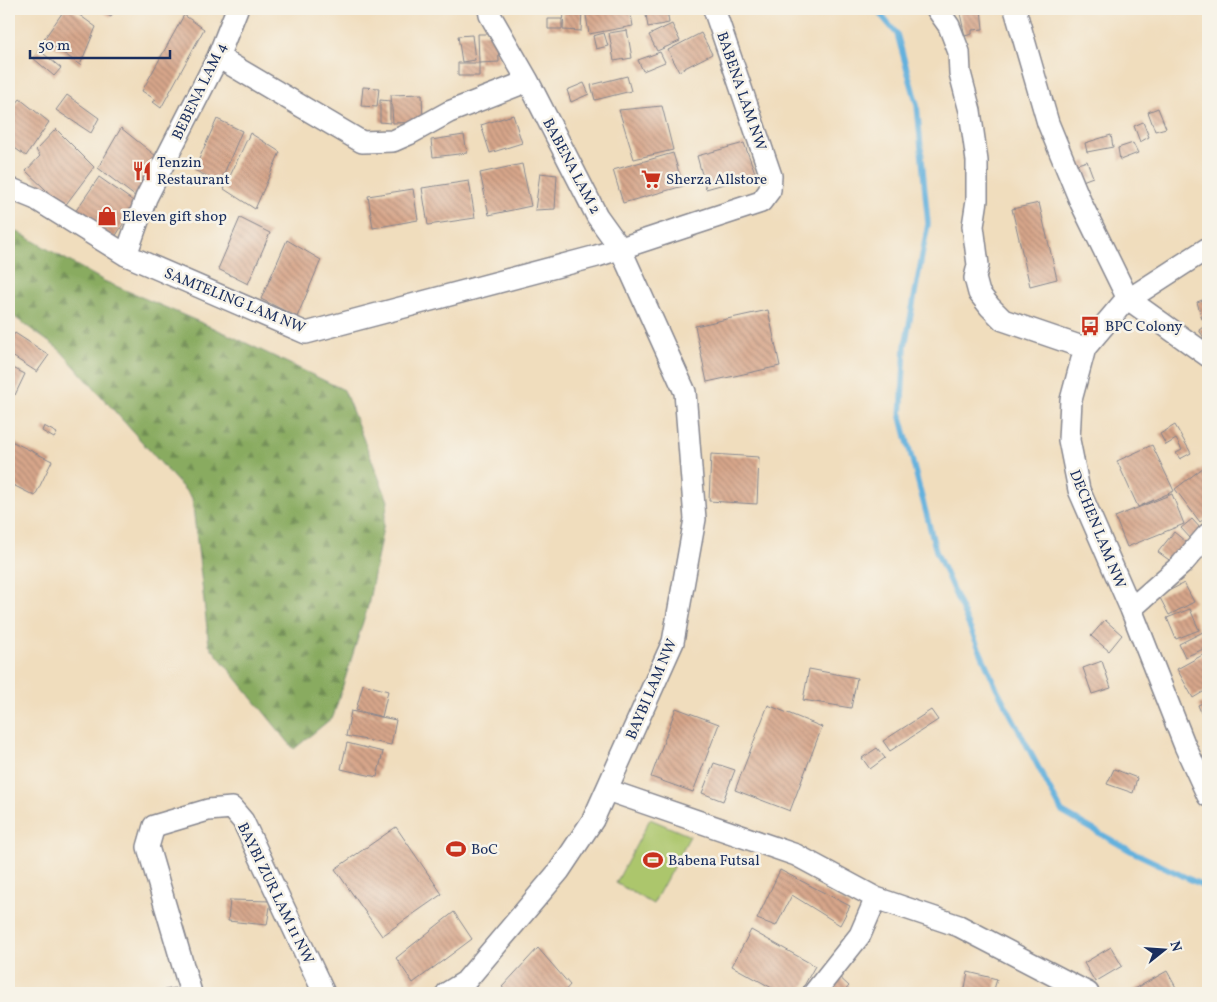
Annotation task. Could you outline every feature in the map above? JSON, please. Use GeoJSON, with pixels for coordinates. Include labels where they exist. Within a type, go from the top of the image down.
{"type":"FeatureCollection","features":[{"type":"Feature","properties":{"kind":"street","name":"BEBENA LAM 4"},"geometry":{"type":"LineString","coordinates":[[126,255],[146,198],[218,57],[238,9]]}},
{"type":"Feature","properties":{"kind":"street","name":"BABENA LAM 2"},"geometry":{"type":"LineString","coordinates":[[489,9],[598,216],[620,248]]}},
{"type":"Feature","properties":{"kind":"street","name":"BABENA LAM NW"},"geometry":{"type":"LineString","coordinates":[[620,248],[761,202],[770,190],[771,176],[714,9]]}},
{"type":"Feature","properties":{"kind":"street"},"geometry":{"type":"LineString","coordinates":[[937,9],[949,26],[959,52],[960,72],[970,110],[977,161],[977,200],[973,226],[978,265],[975,278],[979,293],[1004,320],[1084,348]]}},
{"type":"Feature","properties":{"kind":"street"},"geometry":{"type":"LineString","coordinates":[[1015,9],[1048,123],[1081,203],[1128,299],[1208,356]]}},
{"type":"Feature","properties":{"kind":"street"},"geometry":{"type":"LineString","coordinates":[[218,57],[362,142],[393,140],[409,134],[448,112],[528,81]]}},
{"type":"Feature","properties":{"kind":"street","name":"SAMTELING LAM NW"},"geometry":{"type":"LineString","coordinates":[[9,188],[36,199],[126,255],[306,333],[620,248]]}},
{"type":"Feature","properties":{"kind":"street","name":"BAYBI LAM NW"},"geometry":{"type":"LineString","coordinates":[[447,993],[470,988],[559,871],[593,820],[673,642],[695,519],[686,392],[620,248]]}},
{"type":"Feature","properties":{"kind":"street","name":"DECHEN LAM NW"},"geometry":{"type":"LineString","coordinates":[[1208,248],[1128,299],[1084,348],[1071,400],[1068,440],[1073,468],[1080,490],[1131,609],[1185,746],[1208,796]]}},
{"type":"Feature","properties":{"kind":"street"},"geometry":{"type":"LineString","coordinates":[[1131,609],[1182,564],[1208,534]]}},
{"type":"Feature","properties":{"kind":"street"},"geometry":{"type":"LineString","coordinates":[[607,790],[796,855],[876,898],[959,926],[1088,993]]}},
{"type":"Feature","properties":{"kind":"street","name":"BAYBI ZUR LAM 11 NW"},"geometry":{"type":"LineString","coordinates":[[192,993],[148,847],[154,826],[208,810],[232,808],[243,821],[324,993]]}},
{"type":"Feature","properties":{"kind":"street"},"geometry":{"type":"LineString","coordinates":[[814,993],[860,935],[876,898]]}},
{"type":"Feature","properties":{"kind":"green space"},"geometry":{"type":"Polygon","coordinates":[[[9,227],[104,281],[225,333],[344,390],[388,501],[368,606],[333,717],[294,749],[209,645],[192,498],[60,350],[9,313],[9,227]]]}},
{"type":"Feature","properties":{"kind":"green space","name":"Babena Futsal"},"geometry":{"type":"Polygon","coordinates":[[[650,819],[690,836],[653,904],[616,883],[650,819]]]}},
{"type":"Feature","properties":{"kind":"building"},"geometry":{"type":"Polygon","coordinates":[[[65,9],[71,9],[96,27],[80,65],[44,39],[65,9]]]}},
{"type":"Feature","properties":{"kind":"building"},"geometry":{"type":"Polygon","coordinates":[[[97,9],[115,9],[111,17],[97,9]]]}},
{"type":"Feature","properties":{"kind":"building"},"geometry":{"type":"Polygon","coordinates":[[[564,9],[582,9],[581,31],[563,30],[564,9]]]}},
{"type":"Feature","properties":{"kind":"building"},"geometry":{"type":"Polygon","coordinates":[[[585,9],[630,9],[633,26],[589,34],[585,9]]]}},
{"type":"Feature","properties":{"kind":"building"},"geometry":{"type":"Polygon","coordinates":[[[645,9],[667,9],[669,23],[648,27],[645,9]]]}},
{"type":"Feature","properties":{"kind":"building"},"geometry":{"type":"Polygon","coordinates":[[[959,9],[981,9],[983,29],[972,30],[972,34],[965,36],[959,9]]]}},
{"type":"Feature","properties":{"kind":"building"},"geometry":{"type":"Polygon","coordinates":[[[184,15],[204,29],[161,108],[153,102],[156,100],[142,91],[184,15]]]}},
{"type":"Feature","properties":{"kind":"building"},"geometry":{"type":"Polygon","coordinates":[[[548,19],[562,19],[562,29],[548,29],[548,19]]]}},
{"type":"Feature","properties":{"kind":"building"},"geometry":{"type":"Polygon","coordinates":[[[672,24],[680,41],[657,51],[649,35],[672,24]]]}},
{"type":"Feature","properties":{"kind":"building"},"geometry":{"type":"Polygon","coordinates":[[[627,30],[632,58],[614,61],[609,33],[627,30]]]}},
{"type":"Feature","properties":{"kind":"building"},"geometry":{"type":"Polygon","coordinates":[[[604,33],[608,46],[596,49],[593,36],[604,33]]]}},
{"type":"Feature","properties":{"kind":"building"},"geometry":{"type":"Polygon","coordinates":[[[701,33],[712,54],[679,71],[668,50],[701,33]]]}},
{"type":"Feature","properties":{"kind":"building"},"geometry":{"type":"Polygon","coordinates":[[[478,34],[498,34],[499,62],[479,63],[478,34]]]}},
{"type":"Feature","properties":{"kind":"building"},"geometry":{"type":"Polygon","coordinates":[[[472,35],[475,60],[462,62],[458,36],[472,35]]]}},
{"type":"Feature","properties":{"kind":"building"},"geometry":{"type":"Polygon","coordinates":[[[39,50],[61,68],[54,76],[33,58],[39,50]]]}},
{"type":"Feature","properties":{"kind":"building"},"geometry":{"type":"Polygon","coordinates":[[[660,52],[665,62],[643,71],[638,60],[660,52]]]}},
{"type":"Feature","properties":{"kind":"building"},"geometry":{"type":"Polygon","coordinates":[[[458,63],[479,63],[479,76],[458,76],[458,63]]]}},
{"type":"Feature","properties":{"kind":"building"},"geometry":{"type":"Polygon","coordinates":[[[627,76],[631,91],[595,100],[591,85],[627,76]]]}},
{"type":"Feature","properties":{"kind":"building"},"geometry":{"type":"Polygon","coordinates":[[[584,83],[589,94],[571,102],[567,90],[584,83]]]}},
{"type":"Feature","properties":{"kind":"building"},"geometry":{"type":"Polygon","coordinates":[[[363,87],[379,88],[377,107],[361,106],[363,87]]]}},
{"type":"Feature","properties":{"kind":"building"},"geometry":{"type":"Polygon","coordinates":[[[422,94],[423,122],[393,123],[391,95],[422,94]]]}},
{"type":"Feature","properties":{"kind":"building"},"geometry":{"type":"Polygon","coordinates":[[[67,95],[99,118],[91,133],[56,110],[67,95]]]}},
{"type":"Feature","properties":{"kind":"building"},"geometry":{"type":"Polygon","coordinates":[[[20,99],[49,122],[26,156],[9,144],[9,113],[20,99]]]}},
{"type":"Feature","properties":{"kind":"building"},"geometry":{"type":"Polygon","coordinates":[[[380,100],[390,101],[390,123],[380,122],[380,100]]]}},
{"type":"Feature","properties":{"kind":"building"},"geometry":{"type":"Polygon","coordinates":[[[662,106],[673,150],[634,159],[619,110],[662,106]]]}},
{"type":"Feature","properties":{"kind":"building"},"geometry":{"type":"Polygon","coordinates":[[[1158,108],[1166,128],[1155,131],[1148,112],[1158,108]]]}},
{"type":"Feature","properties":{"kind":"building"},"geometry":{"type":"Polygon","coordinates":[[[513,115],[522,143],[490,153],[481,125],[513,115]]]}},
{"type":"Feature","properties":{"kind":"building"},"geometry":{"type":"Polygon","coordinates":[[[217,119],[242,131],[220,183],[194,170],[217,119]]]}},
{"type":"Feature","properties":{"kind":"building"},"geometry":{"type":"Polygon","coordinates":[[[1143,122],[1149,137],[1140,142],[1134,126],[1143,122]]]}},
{"type":"Feature","properties":{"kind":"building"},"geometry":{"type":"Polygon","coordinates":[[[121,128],[161,160],[140,200],[98,168],[121,128]]]}},
{"type":"Feature","properties":{"kind":"building"},"geometry":{"type":"Polygon","coordinates":[[[56,129],[94,167],[64,207],[26,171],[40,156],[36,150],[56,129]]]}},
{"type":"Feature","properties":{"kind":"building"},"geometry":{"type":"Polygon","coordinates":[[[250,133],[280,152],[255,209],[224,189],[250,133]]]}},
{"type":"Feature","properties":{"kind":"building"},"geometry":{"type":"Polygon","coordinates":[[[464,135],[467,153],[433,157],[431,140],[464,135]]]}},
{"type":"Feature","properties":{"kind":"building"},"geometry":{"type":"Polygon","coordinates":[[[1111,135],[1113,147],[1087,152],[1085,143],[1111,135]]]}},
{"type":"Feature","properties":{"kind":"building"},"geometry":{"type":"Polygon","coordinates":[[[744,143],[756,175],[706,189],[697,156],[744,143]]]}},
{"type":"Feature","properties":{"kind":"building"},"geometry":{"type":"Polygon","coordinates":[[[1133,143],[1138,153],[1120,160],[1118,148],[1133,143]]]}},
{"type":"Feature","properties":{"kind":"building"},"geometry":{"type":"Polygon","coordinates":[[[673,153],[683,186],[623,203],[613,170],[673,153]]]}},
{"type":"Feature","properties":{"kind":"building"},"geometry":{"type":"Polygon","coordinates":[[[1087,161],[1093,177],[1077,183],[1071,166],[1087,161]]]}},
{"type":"Feature","properties":{"kind":"building"},"geometry":{"type":"Polygon","coordinates":[[[522,164],[531,206],[489,215],[480,173],[522,164]]]}},
{"type":"Feature","properties":{"kind":"building"},"geometry":{"type":"Polygon","coordinates":[[[540,173],[557,175],[555,209],[535,210],[540,173]]]}},
{"type":"Feature","properties":{"kind":"building"},"geometry":{"type":"Polygon","coordinates":[[[99,177],[136,203],[112,242],[73,215],[99,177]]]}},
{"type":"Feature","properties":{"kind":"building"},"geometry":{"type":"Polygon","coordinates":[[[469,181],[475,218],[428,225],[422,188],[469,181]]]}},
{"type":"Feature","properties":{"kind":"building"},"geometry":{"type":"Polygon","coordinates":[[[413,189],[418,220],[373,228],[368,196],[413,189]]]}},
{"type":"Feature","properties":{"kind":"building"},"geometry":{"type":"Polygon","coordinates":[[[1039,203],[1057,279],[1030,286],[1012,209],[1039,203]]]}},
{"type":"Feature","properties":{"kind":"building"},"geometry":{"type":"Polygon","coordinates":[[[240,218],[270,233],[248,284],[218,269],[240,218]]]}},
{"type":"Feature","properties":{"kind":"building"},"geometry":{"type":"Polygon","coordinates":[[[287,240],[321,260],[297,317],[261,299],[287,240]]]}},
{"type":"Feature","properties":{"kind":"building"},"geometry":{"type":"Polygon","coordinates":[[[1208,298],[1208,317],[1202,319],[1197,302],[1208,298]]]}},
{"type":"Feature","properties":{"kind":"building"},"geometry":{"type":"Polygon","coordinates":[[[768,310],[780,366],[707,382],[695,326],[768,310]]]}},
{"type":"Feature","properties":{"kind":"building"},"geometry":{"type":"Polygon","coordinates":[[[1206,325],[1208,327],[1208,344],[1199,330],[1206,325]]]}},
{"type":"Feature","properties":{"kind":"building"},"geometry":{"type":"Polygon","coordinates":[[[15,333],[49,355],[37,372],[9,354],[9,342],[15,333]]]}},
{"type":"Feature","properties":{"kind":"building"},"geometry":{"type":"Polygon","coordinates":[[[9,366],[25,374],[15,395],[9,391],[9,366]]]}},
{"type":"Feature","properties":{"kind":"building"},"geometry":{"type":"Polygon","coordinates":[[[1175,425],[1191,453],[1180,459],[1176,453],[1182,450],[1176,439],[1166,445],[1160,434],[1175,425]]]}},
{"type":"Feature","properties":{"kind":"building"},"geometry":{"type":"Polygon","coordinates":[[[44,426],[57,433],[54,438],[42,431],[44,426]]]}},
{"type":"Feature","properties":{"kind":"building"},"geometry":{"type":"Polygon","coordinates":[[[9,440],[52,461],[35,496],[9,483],[9,440]]]}},
{"type":"Feature","properties":{"kind":"building"},"geometry":{"type":"Polygon","coordinates":[[[1152,445],[1174,491],[1138,507],[1117,461],[1152,445]]]}},
{"type":"Feature","properties":{"kind":"building"},"geometry":{"type":"Polygon","coordinates":[[[711,454],[759,457],[757,504],[709,501],[711,454]]]}},
{"type":"Feature","properties":{"kind":"building"},"geometry":{"type":"Polygon","coordinates":[[[1208,464],[1208,516],[1200,522],[1175,489],[1208,464]]]}},
{"type":"Feature","properties":{"kind":"building"},"geometry":{"type":"Polygon","coordinates":[[[1172,494],[1184,524],[1127,547],[1115,517],[1172,494]]]}},
{"type":"Feature","properties":{"kind":"building"},"geometry":{"type":"Polygon","coordinates":[[[1192,519],[1202,530],[1191,539],[1181,528],[1192,519]]]}},
{"type":"Feature","properties":{"kind":"building"},"geometry":{"type":"Polygon","coordinates":[[[1174,532],[1191,546],[1176,565],[1158,552],[1174,532]]]}},
{"type":"Feature","properties":{"kind":"building"},"geometry":{"type":"Polygon","coordinates":[[[1184,583],[1194,602],[1169,615],[1159,596],[1184,583]]]}},
{"type":"Feature","properties":{"kind":"building"},"geometry":{"type":"Polygon","coordinates":[[[1190,609],[1199,630],[1176,639],[1167,618],[1190,609]]]}},
{"type":"Feature","properties":{"kind":"building"},"geometry":{"type":"Polygon","coordinates":[[[1105,620],[1122,635],[1109,651],[1091,636],[1105,620]]]}},
{"type":"Feature","properties":{"kind":"building"},"geometry":{"type":"Polygon","coordinates":[[[1207,630],[1208,647],[1185,657],[1179,644],[1207,630]]]}},
{"type":"Feature","properties":{"kind":"building"},"geometry":{"type":"Polygon","coordinates":[[[1208,652],[1208,675],[1204,678],[1208,689],[1193,698],[1177,669],[1208,652]]]}},
{"type":"Feature","properties":{"kind":"building"},"geometry":{"type":"Polygon","coordinates":[[[1102,661],[1111,688],[1092,694],[1083,668],[1102,661]]]}},
{"type":"Feature","properties":{"kind":"building"},"geometry":{"type":"Polygon","coordinates":[[[809,669],[857,678],[851,708],[803,700],[809,669]]]}},
{"type":"Feature","properties":{"kind":"building"},"geometry":{"type":"Polygon","coordinates":[[[363,684],[388,691],[382,717],[356,710],[363,684]]]}},
{"type":"Feature","properties":{"kind":"building"},"geometry":{"type":"Polygon","coordinates":[[[1207,701],[1208,713],[1202,715],[1198,705],[1207,701]]]}},
{"type":"Feature","properties":{"kind":"building"},"geometry":{"type":"Polygon","coordinates":[[[768,705],[822,727],[790,811],[735,790],[768,705]]]}},
{"type":"Feature","properties":{"kind":"building"},"geometry":{"type":"Polygon","coordinates":[[[676,708],[719,724],[693,792],[651,777],[676,708]]]}},
{"type":"Feature","properties":{"kind":"building"},"geometry":{"type":"Polygon","coordinates":[[[931,710],[938,720],[890,751],[883,741],[931,710]]]}},
{"type":"Feature","properties":{"kind":"building"},"geometry":{"type":"Polygon","coordinates":[[[351,711],[396,720],[391,745],[346,736],[351,711]]]}},
{"type":"Feature","properties":{"kind":"building"},"geometry":{"type":"Polygon","coordinates":[[[347,743],[383,752],[377,777],[341,769],[347,743]]]}},
{"type":"Feature","properties":{"kind":"building"},"geometry":{"type":"Polygon","coordinates":[[[877,748],[885,758],[870,769],[862,758],[877,748]]]}},
{"type":"Feature","properties":{"kind":"building"},"geometry":{"type":"Polygon","coordinates":[[[714,763],[735,770],[723,801],[702,793],[714,763]]]}},
{"type":"Feature","properties":{"kind":"building"},"geometry":{"type":"Polygon","coordinates":[[[1114,769],[1137,778],[1133,793],[1107,784],[1114,769]]]}},
{"type":"Feature","properties":{"kind":"building"},"geometry":{"type":"Polygon","coordinates":[[[396,827],[442,894],[382,936],[335,869],[396,827]]]}},
{"type":"Feature","properties":{"kind":"building"},"geometry":{"type":"Polygon","coordinates":[[[780,870],[850,906],[840,925],[792,895],[776,926],[757,919],[780,870]]]}},
{"type":"Feature","properties":{"kind":"building"},"geometry":{"type":"Polygon","coordinates":[[[230,900],[271,901],[267,925],[228,921],[230,900]]]}},
{"type":"Feature","properties":{"kind":"building"},"geometry":{"type":"Polygon","coordinates":[[[454,912],[472,939],[413,983],[396,958],[454,912]]]}},
{"type":"Feature","properties":{"kind":"building"},"geometry":{"type":"Polygon","coordinates":[[[751,930],[815,966],[800,993],[781,993],[732,966],[751,930]]]}},
{"type":"Feature","properties":{"kind":"building"},"geometry":{"type":"Polygon","coordinates":[[[1111,947],[1122,966],[1095,982],[1084,963],[1111,947]]]}},
{"type":"Feature","properties":{"kind":"building"},"geometry":{"type":"Polygon","coordinates":[[[538,948],[570,985],[563,993],[509,993],[502,987],[538,948]]]}},
{"type":"Feature","properties":{"kind":"building"},"geometry":{"type":"Polygon","coordinates":[[[1167,971],[1179,993],[1135,993],[1133,990],[1167,971]]]}},
{"type":"Feature","properties":{"kind":"building"},"geometry":{"type":"Polygon","coordinates":[[[968,972],[997,979],[993,993],[964,993],[968,972]]]}},
{"type":"Feature","properties":{"kind":"building"},"geometry":{"type":"Polygon","coordinates":[[[837,975],[849,986],[843,993],[821,993],[837,975]]]}},
{"type":"Feature","properties":{"kind":"building"},"geometry":{"type":"Polygon","coordinates":[[[175,988],[177,993],[154,993],[154,992],[175,988]]]}},
{"type":"Feature","properties":{"kind":"waterway"},"geometry":{"type":"LineString","coordinates":[[876,9],[897,34],[917,105],[928,224],[905,346],[901,417],[936,551],[996,687],[1062,812],[1131,851],[1208,888]]}},
{"type":"Feature","properties":{"kind":"place","name":"Tenzin Restaurant"},"geometry":{"type":"Point","coordinates":[142,171]}},
{"type":"Feature","properties":{"kind":"place","name":"Sherza Allstore"},"geometry":{"type":"Point","coordinates":[651,179]}},
{"type":"Feature","properties":{"kind":"place","name":"Eleven gift shop"},"geometry":{"type":"Point","coordinates":[107,216]}},
{"type":"Feature","properties":{"kind":"place","name":"BPC Colony"},"geometry":{"type":"Point","coordinates":[1090,326]}},
{"type":"Feature","properties":{"kind":"place","name":"BoC"},"geometry":{"type":"Point","coordinates":[456,849]}},
{"type":"Feature","properties":{"kind":"place","name":"Babena Futsal"},"geometry":{"type":"Point","coordinates":[653,860]}}]}
